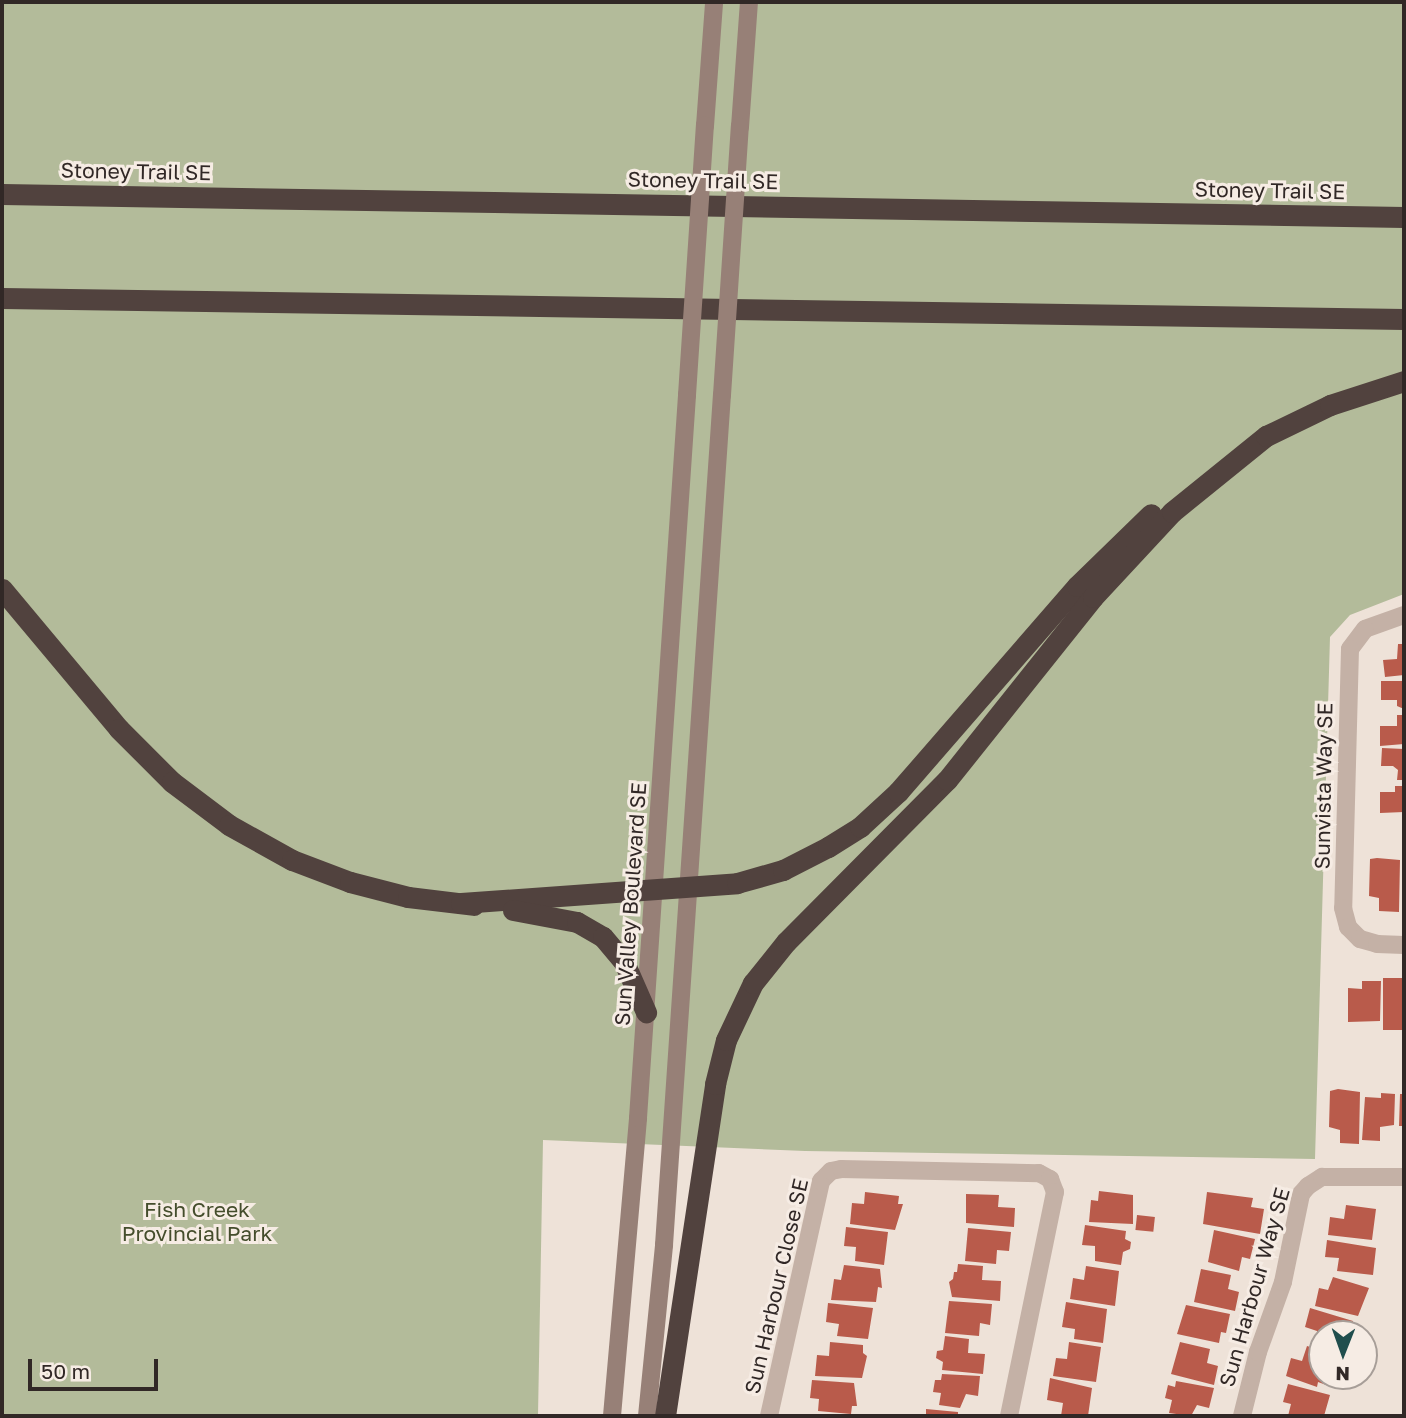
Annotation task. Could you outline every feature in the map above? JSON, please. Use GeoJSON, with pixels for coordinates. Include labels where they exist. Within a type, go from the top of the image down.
{"type":"FeatureCollection","features":[{"type":"Feature","properties":{"kind":"highway","name":"Stoney Trail SE"},"geometry":{"type":"LineString","coordinates":[[2,194],[1404,217]]}},
{"type":"Feature","properties":{"kind":"highway"},"geometry":{"type":"LineString","coordinates":[[2,298],[1404,319]]}},
{"type":"Feature","properties":{"kind":"highway"},"geometry":{"type":"LineString","coordinates":[[461,903],[737,883],[769,876],[812,856],[860,827],[912,777],[1065,600],[1116,546],[1177,492],[1266,436],[1330,405],[1404,381]]}},
{"type":"Feature","properties":{"kind":"highway"},"geometry":{"type":"LineString","coordinates":[[665,1416],[715,1084],[726,1040],[749,989],[786,942],[910,821],[947,780],[1093,597],[1134,550],[1183,502],[1266,436]]}},
{"type":"Feature","properties":{"kind":"highway"},"geometry":{"type":"LineString","coordinates":[[2,589],[119,729],[173,782],[229,825],[292,860],[341,879],[394,894],[559,917],[591,929],[608,942],[624,962],[646,1012]]}},
{"type":"Feature","properties":{"kind":"main road","name":"Sun Valley Boulevard SE"},"geometry":{"type":"LineString","coordinates":[[611,1416],[646,1012],[715,2]]}},
{"type":"Feature","properties":{"kind":"main road"},"geometry":{"type":"LineString","coordinates":[[647,1416],[666,1218],[749,2]]}},
{"type":"Feature","properties":{"kind":"street","name":"Sunvista Way SE"},"geometry":{"type":"LineString","coordinates":[[1404,615],[1365,629],[1350,649],[1343,908],[1348,926],[1360,939],[1377,944],[1404,945]]}},
{"type":"Feature","properties":{"kind":"street","name":"Sun Harbour Close SE"},"geometry":{"type":"LineString","coordinates":[[769,1416],[820,1185],[826,1174],[841,1169],[1039,1173],[1050,1179],[1055,1192],[1009,1416]]}},
{"type":"Feature","properties":{"kind":"street","name":"Sun Harbour Way SE"},"geometry":{"type":"LineString","coordinates":[[1242,1416],[1258,1352],[1283,1282],[1301,1194],[1315,1181],[1332,1176],[1404,1177]]}},
{"type":"Feature","properties":{"kind":"green space","name":"Fish Creek Provincial Park"},"geometry":{"type":"Polygon","coordinates":[[[2,2],[1404,2],[1404,594],[1350,615],[1330,637],[1315,1159],[805,1151],[543,1140],[538,1416],[2,1416],[2,2]]]}},
{"type":"Feature","properties":{"kind":"building"},"geometry":{"type":"Polygon","coordinates":[[[1398,644],[1404,644],[1404,675],[1385,677],[1383,660],[1397,659],[1398,644]]]}},
{"type":"Feature","properties":{"kind":"building"},"geometry":{"type":"Polygon","coordinates":[[[1381,681],[1404,681],[1404,709],[1397,706],[1397,700],[1381,700],[1381,681]]]}},
{"type":"Feature","properties":{"kind":"building"},"geometry":{"type":"Polygon","coordinates":[[[1397,715],[1404,715],[1404,744],[1380,746],[1380,726],[1397,726],[1397,715]]]}},
{"type":"Feature","properties":{"kind":"building"},"geometry":{"type":"Polygon","coordinates":[[[1382,748],[1404,749],[1404,780],[1397,780],[1398,770],[1393,766],[1381,766],[1382,748]]]}},
{"type":"Feature","properties":{"kind":"building"},"geometry":{"type":"Polygon","coordinates":[[[1395,786],[1404,786],[1404,812],[1380,813],[1380,792],[1395,792],[1395,786]]]}},
{"type":"Feature","properties":{"kind":"building"},"geometry":{"type":"Polygon","coordinates":[[[1370,859],[1400,860],[1399,912],[1379,911],[1379,898],[1369,896],[1370,859]]]}},
{"type":"Feature","properties":{"kind":"building"},"geometry":{"type":"Polygon","coordinates":[[[1404,891],[1404,911],[1402,911],[1404,891]]]}},
{"type":"Feature","properties":{"kind":"building"},"geometry":{"type":"Polygon","coordinates":[[[1383,978],[1404,978],[1404,1030],[1383,1030],[1383,978]]]}},
{"type":"Feature","properties":{"kind":"building"},"geometry":{"type":"Polygon","coordinates":[[[1362,981],[1381,981],[1380,1021],[1348,1022],[1348,988],[1362,989],[1362,981]]]}},
{"type":"Feature","properties":{"kind":"building"},"geometry":{"type":"Polygon","coordinates":[[[1338,1089],[1360,1092],[1359,1144],[1340,1143],[1340,1130],[1329,1127],[1330,1091],[1338,1089]]]}},
{"type":"Feature","properties":{"kind":"building"},"geometry":{"type":"Polygon","coordinates":[[[1381,1093],[1395,1094],[1394,1125],[1380,1127],[1380,1141],[1362,1140],[1365,1097],[1381,1098],[1381,1093]]]}},
{"type":"Feature","properties":{"kind":"building"},"geometry":{"type":"Polygon","coordinates":[[[1400,1094],[1404,1094],[1404,1126],[1399,1126],[1400,1094]]]}},
{"type":"Feature","properties":{"kind":"building"},"geometry":{"type":"Polygon","coordinates":[[[1099,1191],[1133,1195],[1133,1224],[1089,1222],[1091,1200],[1098,1201],[1099,1191]]]}},
{"type":"Feature","properties":{"kind":"building"},"geometry":{"type":"Polygon","coordinates":[[[865,1192],[899,1196],[898,1204],[903,1204],[895,1230],[850,1224],[852,1203],[864,1204],[865,1192]]]}},
{"type":"Feature","properties":{"kind":"building"},"geometry":{"type":"Polygon","coordinates":[[[1207,1192],[1253,1198],[1251,1207],[1264,1209],[1260,1234],[1203,1224],[1207,1192]]]}},
{"type":"Feature","properties":{"kind":"building"},"geometry":{"type":"Polygon","coordinates":[[[966,1194],[999,1195],[998,1207],[1015,1208],[1014,1227],[966,1223],[966,1194]]]}},
{"type":"Feature","properties":{"kind":"building"},"geometry":{"type":"Polygon","coordinates":[[[1346,1205],[1376,1209],[1372,1240],[1328,1235],[1330,1217],[1344,1219],[1346,1205]]]}},
{"type":"Feature","properties":{"kind":"building"},"geometry":{"type":"Polygon","coordinates":[[[1137,1215],[1155,1217],[1153,1232],[1135,1230],[1137,1215]]]}},
{"type":"Feature","properties":{"kind":"building"},"geometry":{"type":"Polygon","coordinates":[[[1085,1225],[1126,1231],[1125,1239],[1131,1242],[1130,1249],[1123,1252],[1121,1265],[1095,1261],[1095,1246],[1082,1245],[1085,1225]]]}},
{"type":"Feature","properties":{"kind":"building"},"geometry":{"type":"Polygon","coordinates":[[[846,1227],[888,1232],[884,1265],[855,1261],[856,1247],[844,1246],[846,1227]]]}},
{"type":"Feature","properties":{"kind":"building"},"geometry":{"type":"Polygon","coordinates":[[[968,1228],[1011,1232],[1009,1251],[997,1250],[996,1264],[965,1261],[968,1228]]]}},
{"type":"Feature","properties":{"kind":"building"},"geometry":{"type":"Polygon","coordinates":[[[1214,1230],[1255,1239],[1250,1259],[1242,1257],[1239,1271],[1208,1262],[1214,1230]]]}},
{"type":"Feature","properties":{"kind":"building"},"geometry":{"type":"Polygon","coordinates":[[[1327,1240],[1376,1248],[1373,1275],[1337,1271],[1339,1258],[1325,1257],[1327,1240]]]}},
{"type":"Feature","properties":{"kind":"building"},"geometry":{"type":"Polygon","coordinates":[[[958,1264],[983,1266],[982,1280],[1001,1281],[1000,1301],[952,1297],[949,1282],[953,1279],[954,1272],[957,1272],[958,1264]]]}},
{"type":"Feature","properties":{"kind":"building"},"geometry":{"type":"Polygon","coordinates":[[[844,1265],[880,1269],[882,1288],[878,1287],[876,1302],[831,1300],[834,1279],[841,1280],[844,1265]]]}},
{"type":"Feature","properties":{"kind":"building"},"geometry":{"type":"Polygon","coordinates":[[[1086,1266],[1119,1271],[1115,1306],[1070,1299],[1073,1278],[1084,1280],[1086,1266]]]}},
{"type":"Feature","properties":{"kind":"building"},"geometry":{"type":"Polygon","coordinates":[[[1201,1269],[1231,1275],[1228,1289],[1239,1292],[1235,1311],[1194,1302],[1201,1269]]]}},
{"type":"Feature","properties":{"kind":"building"},"geometry":{"type":"Polygon","coordinates":[[[1333,1277],[1369,1288],[1358,1316],[1315,1306],[1319,1288],[1328,1290],[1333,1277]]]}},
{"type":"Feature","properties":{"kind":"building"},"geometry":{"type":"Polygon","coordinates":[[[949,1301],[992,1304],[990,1325],[980,1323],[979,1336],[945,1333],[949,1301]]]}},
{"type":"Feature","properties":{"kind":"building"},"geometry":{"type":"Polygon","coordinates":[[[1066,1302],[1107,1309],[1103,1343],[1074,1339],[1075,1329],[1062,1327],[1066,1302]]]}},
{"type":"Feature","properties":{"kind":"building"},"geometry":{"type":"Polygon","coordinates":[[[828,1303],[873,1308],[868,1339],[837,1336],[839,1324],[826,1322],[828,1303]]]}},
{"type":"Feature","properties":{"kind":"building"},"geometry":{"type":"Polygon","coordinates":[[[1186,1305],[1230,1314],[1226,1333],[1221,1332],[1219,1343],[1177,1334],[1186,1305]]]}},
{"type":"Feature","properties":{"kind":"building"},"geometry":{"type":"Polygon","coordinates":[[[1310,1308],[1350,1320],[1308,1320],[1308,1328],[1305,1327],[1310,1308]]]}},
{"type":"Feature","properties":{"kind":"building"},"geometry":{"type":"Polygon","coordinates":[[[945,1336],[969,1339],[968,1353],[985,1354],[983,1374],[942,1370],[943,1362],[936,1358],[937,1351],[943,1350],[945,1336]]]}},
{"type":"Feature","properties":{"kind":"building"},"geometry":{"type":"Polygon","coordinates":[[[830,1342],[863,1345],[863,1353],[867,1356],[862,1378],[815,1376],[817,1355],[829,1356],[830,1342]]]}},
{"type":"Feature","properties":{"kind":"building"},"geometry":{"type":"Polygon","coordinates":[[[1069,1342],[1101,1347],[1096,1382],[1053,1376],[1056,1358],[1067,1359],[1069,1342]]]}},
{"type":"Feature","properties":{"kind":"building"},"geometry":{"type":"Polygon","coordinates":[[[1180,1342],[1210,1349],[1207,1363],[1218,1366],[1214,1385],[1171,1374],[1180,1342]]]}},
{"type":"Feature","properties":{"kind":"building"},"geometry":{"type":"Polygon","coordinates":[[[1308,1346],[1308,1384],[1286,1376],[1291,1358],[1302,1361],[1308,1346]]]}},
{"type":"Feature","properties":{"kind":"building"},"geometry":{"type":"Polygon","coordinates":[[[942,1374],[980,1376],[978,1396],[966,1394],[960,1408],[939,1405],[941,1393],[933,1392],[935,1380],[941,1380],[942,1374]]]}},
{"type":"Feature","properties":{"kind":"building"},"geometry":{"type":"Polygon","coordinates":[[[1050,1378],[1092,1388],[1088,1416],[1061,1416],[1063,1403],[1047,1400],[1050,1378]]]}},
{"type":"Feature","properties":{"kind":"building"},"geometry":{"type":"Polygon","coordinates":[[[812,1380],[854,1383],[857,1406],[852,1406],[851,1414],[818,1411],[819,1399],[810,1398],[812,1380]]]}},
{"type":"Feature","properties":{"kind":"building"},"geometry":{"type":"Polygon","coordinates":[[[1176,1381],[1214,1388],[1209,1408],[1197,1405],[1191,1416],[1169,1413],[1172,1400],[1165,1398],[1168,1385],[1175,1387],[1176,1381]]]}},
{"type":"Feature","properties":{"kind":"building"},"geometry":{"type":"Polygon","coordinates":[[[1288,1384],[1330,1395],[1324,1416],[1288,1416],[1291,1404],[1283,1402],[1288,1384]]]}},
{"type":"Feature","properties":{"kind":"building"},"geometry":{"type":"Polygon","coordinates":[[[926,1409],[958,1412],[958,1416],[926,1416],[926,1409]]]}}]}
